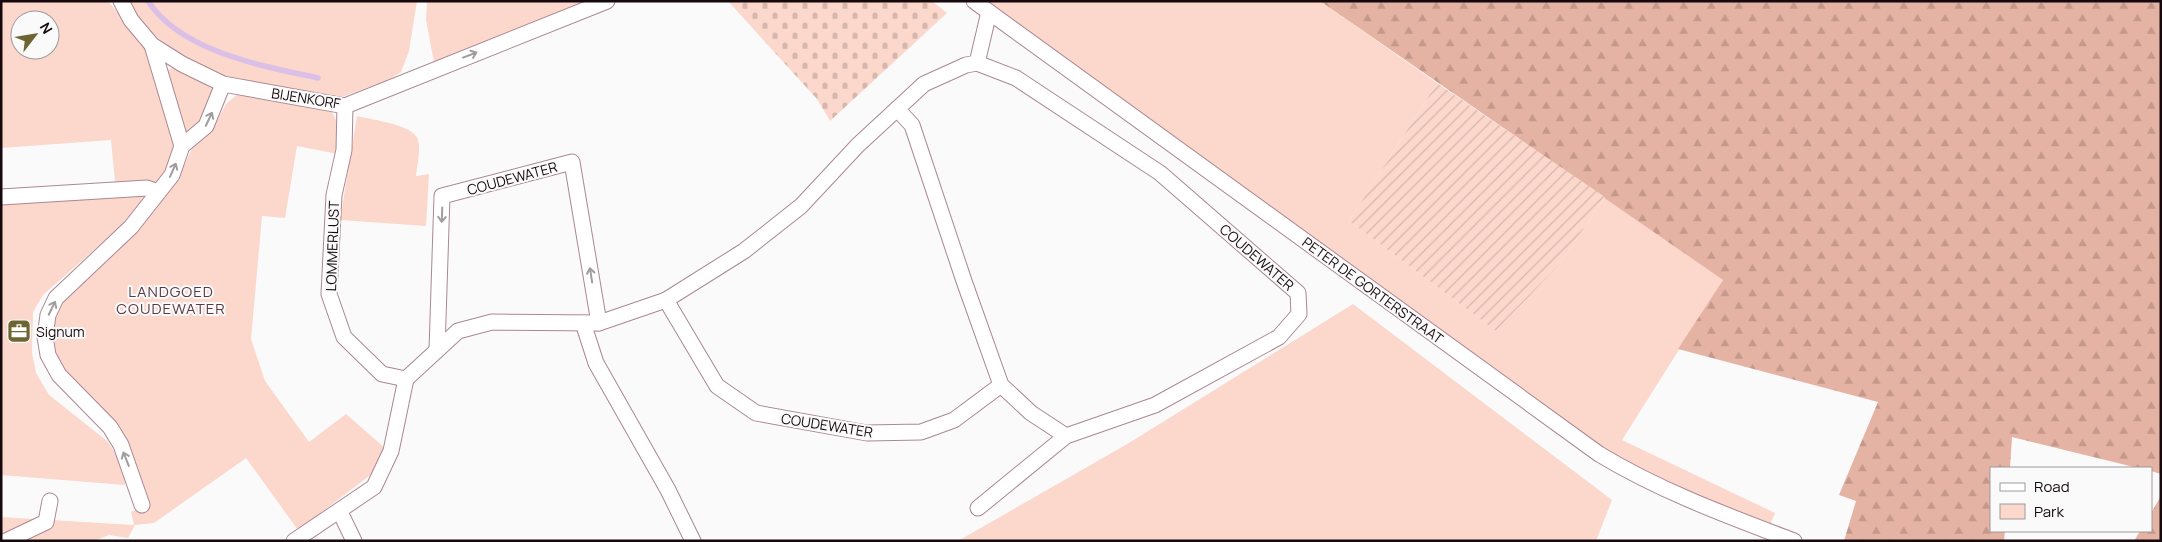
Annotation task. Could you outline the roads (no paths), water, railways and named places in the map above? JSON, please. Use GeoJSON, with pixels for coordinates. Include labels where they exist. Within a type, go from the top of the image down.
{"type":"FeatureCollection","features":[{"type":"Feature","properties":{"kind":"street","name":"BIJENKORF"},"geometry":{"type":"LineString","coordinates":[[120,1],[131,20],[152,45],[182,64],[223,84],[345,106],[425,72],[608,1]]}},
{"type":"Feature","properties":{"kind":"street","name":"PETER DE GORTERSTRAAT"},"geometry":{"type":"LineString","coordinates":[[974,1],[1600,454],[1631,474],[1662,488],[1794,541]]}},
{"type":"Feature","properties":{"kind":"street"},"geometry":{"type":"LineString","coordinates":[[294,541],[340,512],[374,487],[391,451],[406,379],[458,331],[492,322],[599,323],[666,300],[744,251],[801,206],[858,145],[924,84],[966,65],[977,64],[989,12]]}},
{"type":"Feature","properties":{"kind":"street"},"geometry":{"type":"LineString","coordinates":[[152,45],[182,146]]}},
{"type":"Feature","properties":{"kind":"street","name":"COUDEWATER"},"geometry":{"type":"LineString","coordinates":[[977,64],[1016,78],[1160,173],[1298,293],[1299,314],[1279,337],[1156,405],[1066,436],[978,508]]}},
{"type":"Feature","properties":{"kind":"street"},"geometry":{"type":"LineString","coordinates":[[142,505],[121,445],[110,427],[60,375],[48,356],[44,337],[48,315],[56,298],[131,227],[172,175],[182,146],[206,126],[223,84]]}},
{"type":"Feature","properties":{"kind":"street","name":"LOMMERLUST"},"geometry":{"type":"LineString","coordinates":[[345,106],[344,150],[334,194],[329,294],[344,337],[382,374],[406,379]]}},
{"type":"Feature","properties":{"kind":"street"},"geometry":{"type":"LineString","coordinates":[[897,109],[912,125],[1001,385],[1031,413],[1066,436]]}},
{"type":"Feature","properties":{"kind":"street","name":"COUDEWATER"},"geometry":{"type":"LineString","coordinates":[[437,350],[442,196],[572,162],[599,323]]}},
{"type":"Feature","properties":{"kind":"street"},"geometry":{"type":"LineString","coordinates":[[1,197],[147,188],[158,192]]}},
{"type":"Feature","properties":{"kind":"street","name":"COUDEWATER"},"geometry":{"type":"LineString","coordinates":[[666,300],[718,386],[756,413],[867,433],[921,432],[954,420],[1001,385]]}},
{"type":"Feature","properties":{"kind":"street"},"geometry":{"type":"LineString","coordinates":[[583,323],[596,363],[668,490],[693,541]]}},
{"type":"Feature","properties":{"kind":"street"},"geometry":{"type":"LineString","coordinates":[[6,541],[46,522],[50,501]]}},
{"type":"Feature","properties":{"kind":"street"},"geometry":{"type":"LineString","coordinates":[[340,512],[354,541]]}},
{"type":"Feature","properties":{"kind":"waterway"},"geometry":{"type":"LineString","coordinates":[[148,1],[163,18],[181,33],[202,45],[249,62],[318,78]]}},
{"type":"Feature","properties":{"kind":"place","name":"Signum"},"geometry":{"type":"Point","coordinates":[19,331]}},
{"type":"Feature","properties":{"kind":"district","name":"LANDGOED COUDEWATER"},"geometry":{"type":"Point","coordinates":[171,300]}}]}
